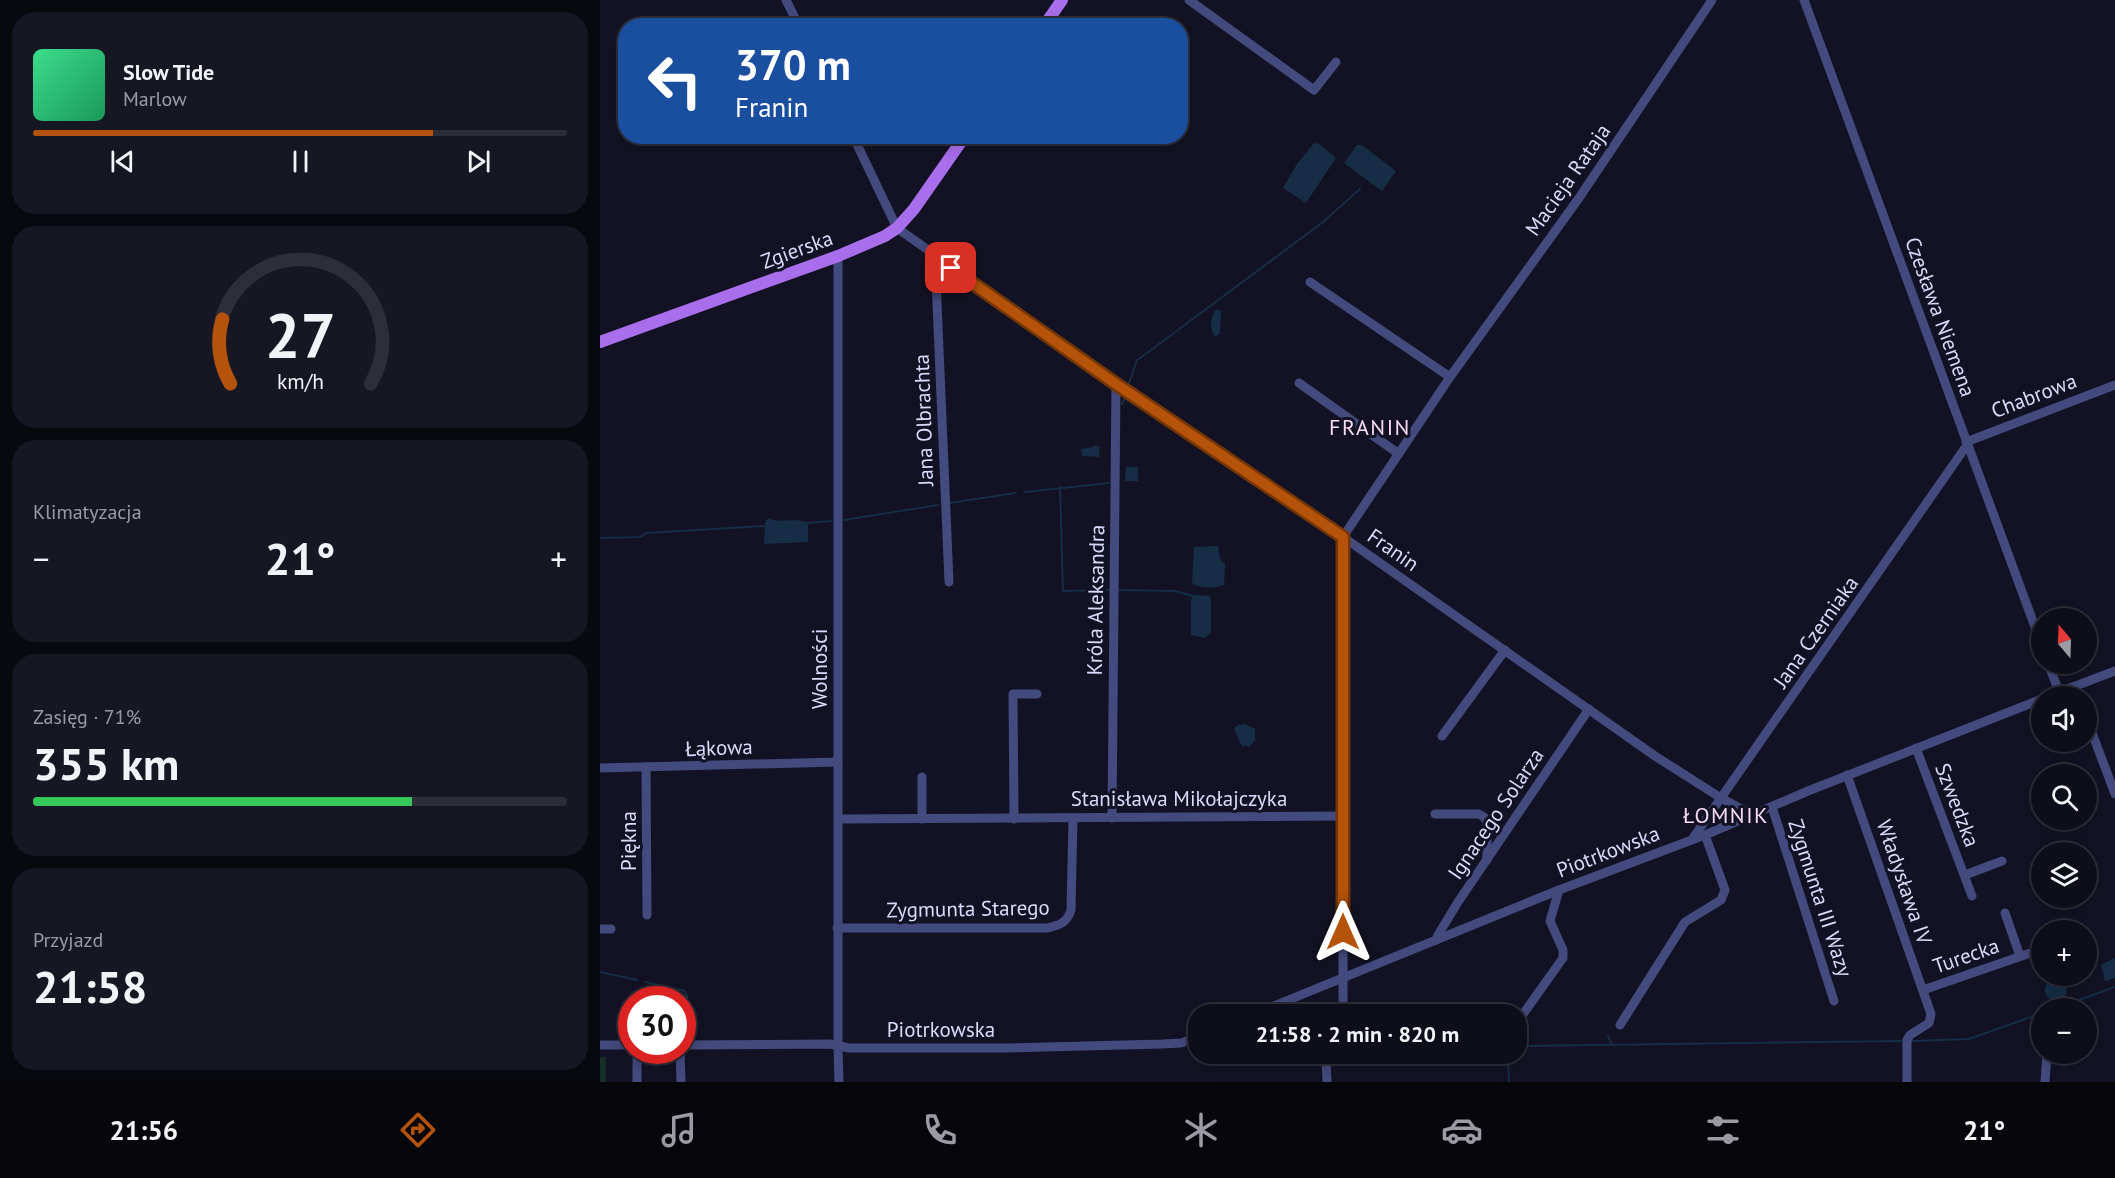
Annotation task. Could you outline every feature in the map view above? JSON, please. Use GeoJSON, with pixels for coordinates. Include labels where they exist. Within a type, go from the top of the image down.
{"type":"FeatureCollection","features":[{"type":"Feature","properties":{"kind":"main road"},"geometry":{"type":"LineString","coordinates":[[1050,18],[1062,0]]}},
{"type":"Feature","properties":{"kind":"main road","name":"Zgierska"},"geometry":{"type":"LineString","coordinates":[[600,342],[880,239],[897,228],[914,208],[959,144]]}},
{"type":"Feature","properties":{"kind":"street"},"geometry":{"type":"LineString","coordinates":[[786,0],[795,18]]}},
{"type":"Feature","properties":{"kind":"street"},"geometry":{"type":"LineString","coordinates":[[1189,0],[1314,90],[1336,62]]}},
{"type":"Feature","properties":{"kind":"street","name":"Macieja Rataja"},"geometry":{"type":"LineString","coordinates":[[1343,537],[1450,378],[1579,198],[1712,0]]}},
{"type":"Feature","properties":{"kind":"street","name":"Czesława Niemena"},"geometry":{"type":"LineString","coordinates":[[1804,0],[2031,616]]}},
{"type":"Feature","properties":{"kind":"street"},"geometry":{"type":"LineString","coordinates":[[857,144],[897,228]]}},
{"type":"Feature","properties":{"kind":"street","name":"Franin"},"geometry":{"type":"LineString","coordinates":[[897,228],[1116,384],[1343,537],[1655,756],[1752,815]]}},
{"type":"Feature","properties":{"kind":"street","name":"Wolności"},"geometry":{"type":"LineString","coordinates":[[838,256],[837,928],[839,1082]]}},
{"type":"Feature","properties":{"kind":"street","name":"Jana Olbrachta"},"geometry":{"type":"LineString","coordinates":[[935,256],[949,582]]}},
{"type":"Feature","properties":{"kind":"street"},"geometry":{"type":"LineString","coordinates":[[1310,282],[1450,378]]}},
{"type":"Feature","properties":{"kind":"street"},"geometry":{"type":"LineString","coordinates":[[1299,383],[1399,454]]}},
{"type":"Feature","properties":{"kind":"street","name":"Króla Aleksandra"},"geometry":{"type":"LineString","coordinates":[[1112,818],[1116,384]]}},
{"type":"Feature","properties":{"kind":"street","name":"Chabrowa"},"geometry":{"type":"LineString","coordinates":[[1967,443],[2115,385]]}},
{"type":"Feature","properties":{"kind":"street","name":"Jana Czerniaka"},"geometry":{"type":"LineString","coordinates":[[1694,838],[1967,443]]}},
{"type":"Feature","properties":{"kind":"street"},"geometry":{"type":"LineString","coordinates":[[1343,537],[1343,1004]]}},
{"type":"Feature","properties":{"kind":"street"},"geometry":{"type":"LineString","coordinates":[[1442,736],[1505,650]]}},
{"type":"Feature","properties":{"kind":"street"},"geometry":{"type":"LineString","coordinates":[[2075,686],[2115,670]]}},
{"type":"Feature","properties":{"kind":"street"},"geometry":{"type":"LineString","coordinates":[[1014,819],[1013,694],[1037,694]]}},
{"type":"Feature","properties":{"kind":"street","name":"Piotrkowska"},"geometry":{"type":"LineString","coordinates":[[1279,1004],[1559,890],[1705,835],[1847,775],[2031,703]]}},
{"type":"Feature","properties":{"kind":"street","name":"Ignacego Solarza"},"geometry":{"type":"LineString","coordinates":[[1436,940],[1458,902],[1589,709]]}},
{"type":"Feature","properties":{"kind":"street"},"geometry":{"type":"LineString","coordinates":[[2097,746],[2115,794]]}},
{"type":"Feature","properties":{"kind":"street","name":"Szwedzka"},"geometry":{"type":"LineString","coordinates":[[1916,748],[1972,896]]}},
{"type":"Feature","properties":{"kind":"street","name":"Łąkowa"},"geometry":{"type":"LineString","coordinates":[[600,768],[838,762]]}},
{"type":"Feature","properties":{"kind":"street","name":"Piękna"},"geometry":{"type":"LineString","coordinates":[[646,767],[647,915]]}},
{"type":"Feature","properties":{"kind":"street","name":"Władysława IV"},"geometry":{"type":"LineString","coordinates":[[1847,775],[1930,1014],[1929,1023],[1910,1035],[1906,1043],[1907,1082]]}},
{"type":"Feature","properties":{"kind":"street"},"geometry":{"type":"LineString","coordinates":[[922,777],[922,819]]}},
{"type":"Feature","properties":{"kind":"street","name":"Zygmunta III Wazy"},"geometry":{"type":"LineString","coordinates":[[1772,807],[1834,1001]]}},
{"type":"Feature","properties":{"kind":"street"},"geometry":{"type":"LineString","coordinates":[[1435,814],[1479,814],[1484,817],[1487,822],[1487,860]]}},
{"type":"Feature","properties":{"kind":"street","name":"Stanisława Mikołajczyka"},"geometry":{"type":"LineString","coordinates":[[838,819],[1344,816]]}},
{"type":"Feature","properties":{"kind":"street","name":"Zygmunta Starego"},"geometry":{"type":"LineString","coordinates":[[837,928],[1047,928],[1060,925],[1068,919],[1071,910],[1073,818]]}},
{"type":"Feature","properties":{"kind":"street"},"geometry":{"type":"LineString","coordinates":[[1620,1025],[1685,922],[1721,900],[1724,895],[1725,890],[1705,835]]}},
{"type":"Feature","properties":{"kind":"street","name":"Szwedzka"},"geometry":{"type":"LineString","coordinates":[[1965,876],[2002,861]]}},
{"type":"Feature","properties":{"kind":"street"},"geometry":{"type":"LineString","coordinates":[[1527,1009],[1563,958],[1563,950],[1550,921],[1559,890]]}},
{"type":"Feature","properties":{"kind":"street","name":"Turecka"},"geometry":{"type":"LineString","coordinates":[[2005,913],[2020,956]]}},
{"type":"Feature","properties":{"kind":"street"},"geometry":{"type":"LineString","coordinates":[[600,929],[611,929]]}},
{"type":"Feature","properties":{"kind":"street","name":"Turecka"},"geometry":{"type":"LineString","coordinates":[[1923,990],[2031,952]]}},
{"type":"Feature","properties":{"kind":"street","name":"Piotrkowska"},"geometry":{"type":"LineString","coordinates":[[696,1045],[830,1044],[849,1048],[986,1048],[1172,1043],[1188,1039]]}},
{"type":"Feature","properties":{"kind":"street"},"geometry":{"type":"LineString","coordinates":[[600,1045],[618,1045]]}},
{"type":"Feature","properties":{"kind":"street"},"geometry":{"type":"LineString","coordinates":[[637,1064],[638,1082]]}},
{"type":"Feature","properties":{"kind":"street"},"geometry":{"type":"LineString","coordinates":[[680,1064],[681,1082]]}},
{"type":"Feature","properties":{"kind":"street"},"geometry":{"type":"LineString","coordinates":[[1326,1064],[1327,1082]]}},
{"type":"Feature","properties":{"kind":"street"},"geometry":{"type":"LineString","coordinates":[[2046,1082],[2047,1064]]}},
{"type":"Feature","properties":{"kind":"green space"},"geometry":{"type":"Polygon","coordinates":[[[600,1057],[606,1057],[606,1082],[600,1082],[600,1057]]]}},
{"type":"Feature","properties":{"kind":"water"},"geometry":{"type":"Polygon","coordinates":[[[1314,143],[1319,144],[1336,158],[1306,203],[1283,188],[1297,164],[1314,143]]]}},
{"type":"Feature","properties":{"kind":"water"},"geometry":{"type":"Polygon","coordinates":[[[1357,145],[1362,145],[1396,171],[1382,191],[1344,163],[1357,145]]]}},
{"type":"Feature","properties":{"kind":"water"},"geometry":{"type":"Polygon","coordinates":[[[1217,309],[1221,311],[1220,334],[1215,337],[1211,323],[1217,309]]]}},
{"type":"Feature","properties":{"kind":"water"},"geometry":{"type":"Polygon","coordinates":[[[1096,445],[1100,447],[1099,457],[1082,456],[1081,449],[1096,445]]]}},
{"type":"Feature","properties":{"kind":"water"},"geometry":{"type":"Polygon","coordinates":[[[1126,467],[1138,467],[1138,481],[1125,481],[1126,467]]]}},
{"type":"Feature","properties":{"kind":"water"},"geometry":{"type":"Polygon","coordinates":[[[768,518],[808,523],[808,542],[764,544],[765,523],[768,518]]]}},
{"type":"Feature","properties":{"kind":"water"},"geometry":{"type":"Polygon","coordinates":[[[1218,546],[1221,562],[1225,563],[1224,585],[1208,588],[1192,584],[1194,547],[1218,546]]]}},
{"type":"Feature","properties":{"kind":"water"},"geometry":{"type":"Polygon","coordinates":[[[1197,595],[1211,598],[1211,633],[1205,638],[1191,635],[1191,600],[1197,595]]]}},
{"type":"Feature","properties":{"kind":"water"},"geometry":{"type":"Polygon","coordinates":[[[1245,724],[1255,729],[1255,740],[1250,747],[1245,745],[1243,747],[1234,728],[1245,724]]]}},
{"type":"Feature","properties":{"kind":"water"},"geometry":{"type":"Polygon","coordinates":[[[2115,958],[2115,978],[2105,981],[2101,965],[2115,958]]]}},
{"type":"Feature","properties":{"kind":"water"},"geometry":{"type":"Polygon","coordinates":[[[2046,986],[2066,986],[2064,998],[2048,998],[2046,986]]]}},
{"type":"Feature","properties":{"kind":"waterway"},"geometry":{"type":"LineString","coordinates":[[1128,386],[1137,360],[1323,222],[1360,189]]}},
{"type":"Feature","properties":{"kind":"waterway"},"geometry":{"type":"LineString","coordinates":[[1122,404],[1126,395]]}},
{"type":"Feature","properties":{"kind":"waterway"},"geometry":{"type":"LineString","coordinates":[[1025,492],[1109,483]]}},
{"type":"Feature","properties":{"kind":"waterway"},"geometry":{"type":"LineString","coordinates":[[1060,487],[1063,591],[1110,590]]}},
{"type":"Feature","properties":{"kind":"waterway"},"geometry":{"type":"LineString","coordinates":[[949,503],[1016,493]]}},
{"type":"Feature","properties":{"kind":"waterway"},"geometry":{"type":"LineString","coordinates":[[844,520],[938,505]]}},
{"type":"Feature","properties":{"kind":"waterway"},"geometry":{"type":"LineString","coordinates":[[807,523],[831,521]]}},
{"type":"Feature","properties":{"kind":"waterway"},"geometry":{"type":"LineString","coordinates":[[600,538],[641,537],[646,533],[765,526]]}},
{"type":"Feature","properties":{"kind":"waterway"},"geometry":{"type":"LineString","coordinates":[[1119,590],[1175,591],[1193,596]]}},
{"type":"Feature","properties":{"kind":"waterway"},"geometry":{"type":"LineString","coordinates":[[600,972],[637,980]]}},
{"type":"Feature","properties":{"kind":"waterway"},"geometry":{"type":"LineString","coordinates":[[645,982],[663,986]]}},
{"type":"Feature","properties":{"kind":"waterway"},"geometry":{"type":"LineString","coordinates":[[2085,998],[2115,987]]}},
{"type":"Feature","properties":{"kind":"waterway"},"geometry":{"type":"LineString","coordinates":[[1912,1041],[1969,1039],[2031,1017]]}},
{"type":"Feature","properties":{"kind":"waterway"},"geometry":{"type":"LineString","coordinates":[[1608,1036],[1612,1045]]}},
{"type":"Feature","properties":{"kind":"waterway"},"geometry":{"type":"LineString","coordinates":[[1527,1046],[1901,1041]]}},
{"type":"Feature","properties":{"kind":"waterway"},"geometry":{"type":"LineString","coordinates":[[1508,1064],[1509,1082]]}},
{"type":"Feature","properties":{"kind":"district","name":"FRANIN"},"geometry":{"type":"Point","coordinates":[1370,427]}},
{"type":"Feature","properties":{"kind":"district","name":"ŁOMNIK"},"geometry":{"type":"Point","coordinates":[1726,815]}},
{"type":"Feature","properties":{"kind":"route"},"geometry":{"type":"LineString","coordinates":[[951,268],[1116,384],[1343,537],[1343,932]]}}]}
